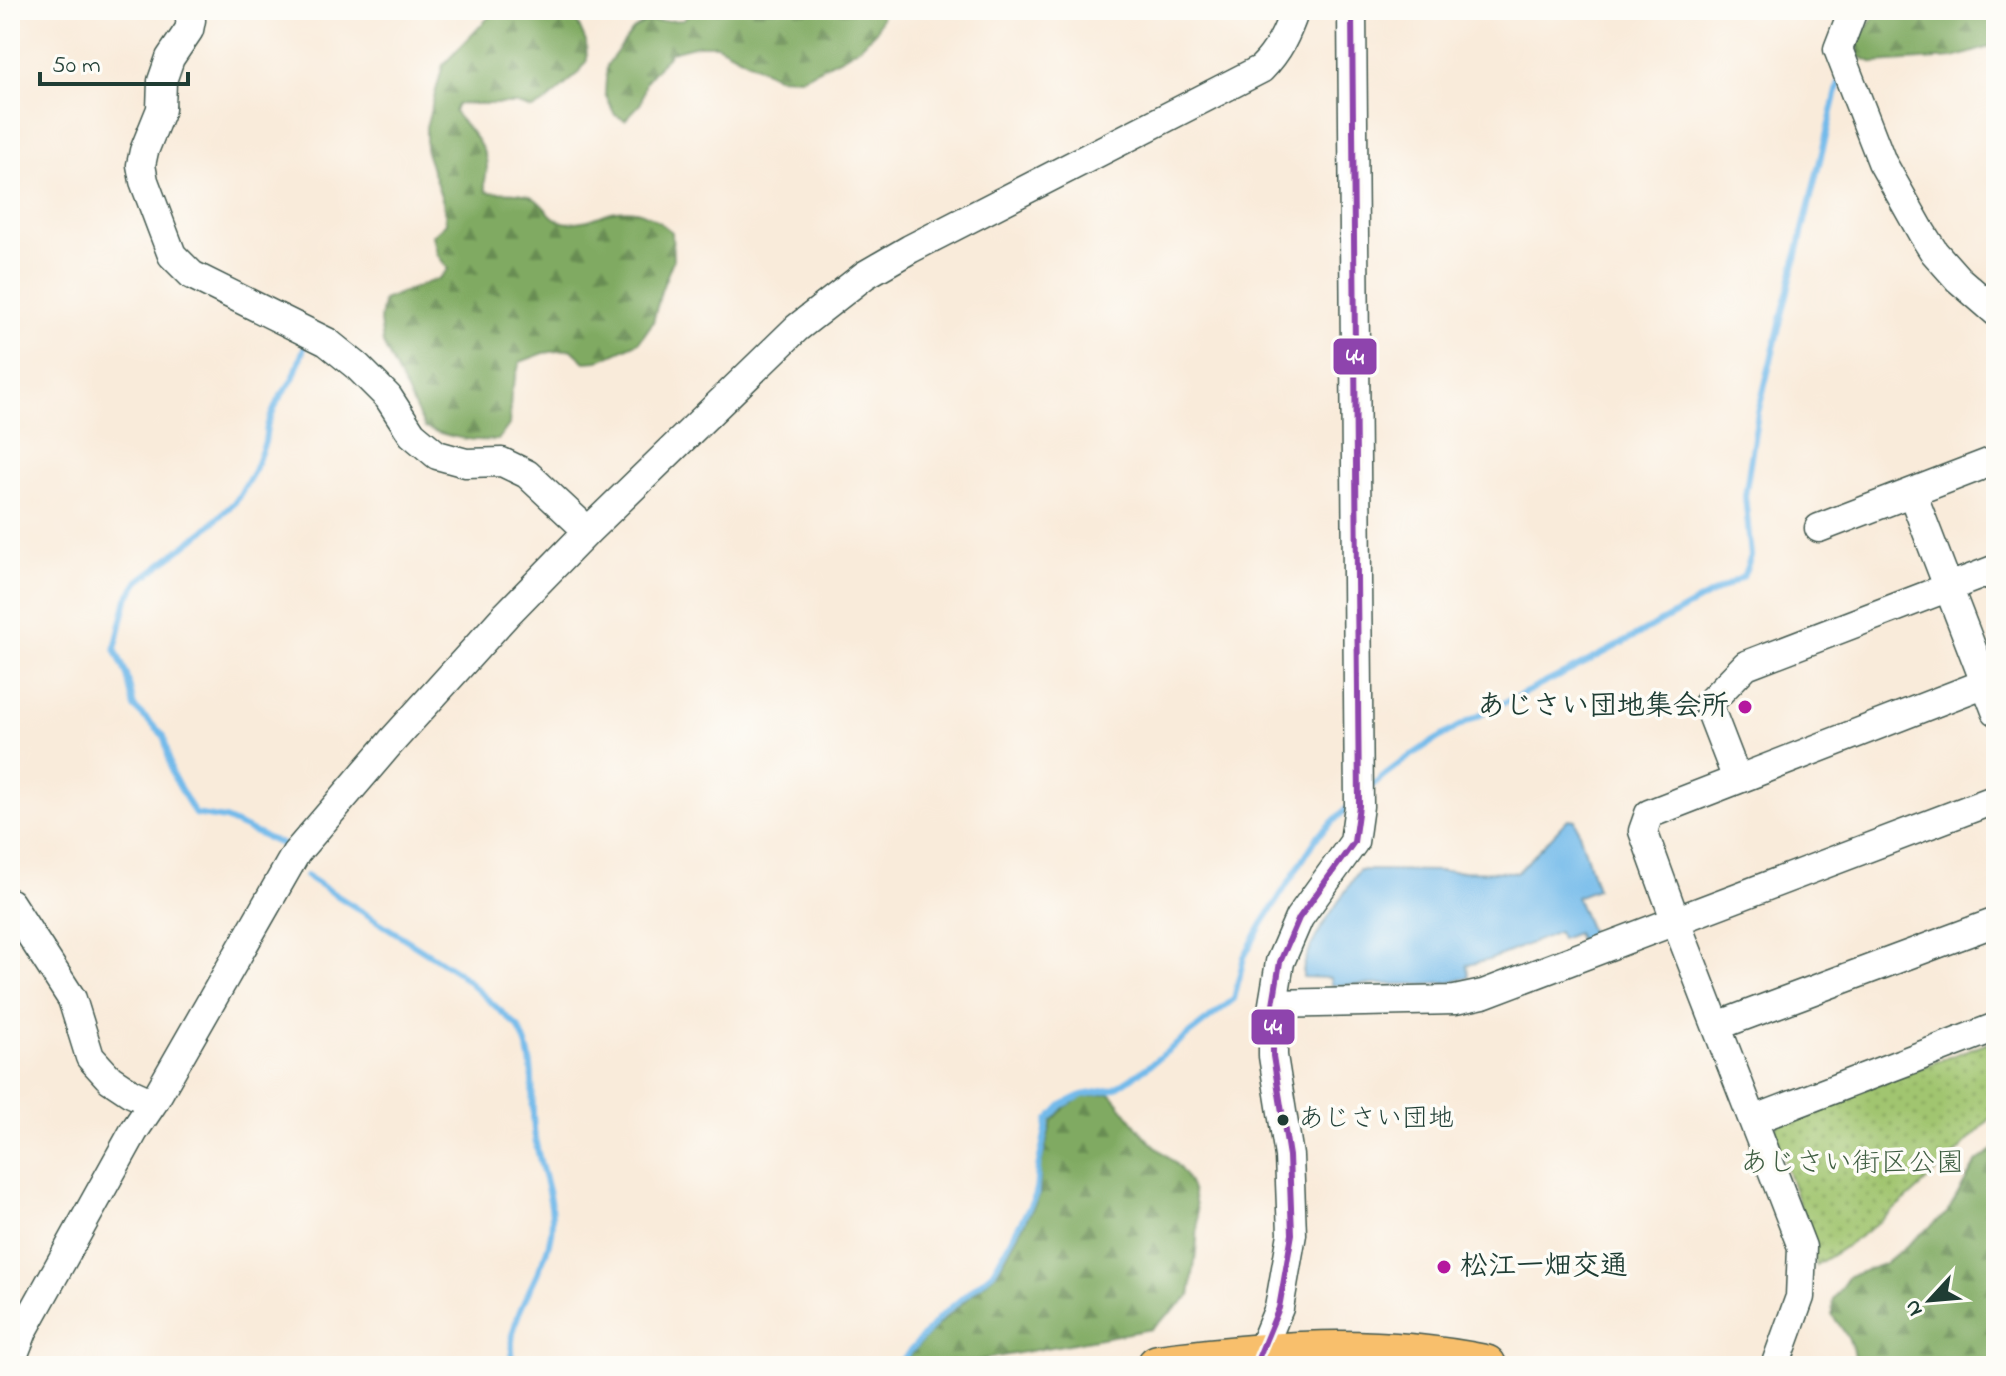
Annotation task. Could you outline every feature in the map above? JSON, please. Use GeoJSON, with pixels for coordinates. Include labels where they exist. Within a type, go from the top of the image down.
{"type":"FeatureCollection","features":[{"type":"Feature","properties":{"kind":"highway"},"geometry":{"type":"LineString","coordinates":[[1158,1366],[1375,1352],[1485,1366]]}},
{"type":"Feature","properties":{"kind":"street"},"geometry":{"type":"LineString","coordinates":[[187,10],[191,20],[189,30],[170,58],[162,81],[161,109],[141,165],[172,255],[192,275],[327,342],[388,397],[412,434],[437,455],[466,463],[502,462],[527,474],[588,531]]}},
{"type":"Feature","properties":{"kind":"street"},"geometry":{"type":"LineString","coordinates":[[10,1364],[35,1309],[134,1131],[296,853],[506,615],[797,328],[852,285],[956,225],[1261,69],[1285,38],[1295,10]]}},
{"type":"Feature","properties":{"kind":"street"},"geometry":{"type":"LineString","coordinates":[[1258,1360],[1279,1308],[1292,1234],[1289,1156],[1273,1056],[1273,1004],[1280,962],[1299,918],[1354,842],[1359,794],[1352,10]]}},
{"type":"Feature","properties":{"kind":"street"},"geometry":{"type":"LineString","coordinates":[[1853,10],[1838,49],[1882,162],[1934,252],[1958,279],[1996,312]]}},
{"type":"Feature","properties":{"kind":"street"},"geometry":{"type":"LineString","coordinates":[[1819,528],[1996,460]]}},
{"type":"Feature","properties":{"kind":"street"},"geometry":{"type":"LineString","coordinates":[[1912,493],[1948,587],[1991,681],[1996,711]]}},
{"type":"Feature","properties":{"kind":"street"},"geometry":{"type":"LineString","coordinates":[[1737,779],[1708,704],[1746,665],[1996,569]]}},
{"type":"Feature","properties":{"kind":"street"},"geometry":{"type":"LineString","coordinates":[[1775,1366],[1800,1297],[1802,1247],[1643,831],[1649,814],[1991,681]]}},
{"type":"Feature","properties":{"kind":"street"},"geometry":{"type":"LineString","coordinates":[[1273,1004],[1455,1000],[1483,994],[1996,799]]}},
{"type":"Feature","properties":{"kind":"street"},"geometry":{"type":"LineString","coordinates":[[10,903],[72,999],[90,1057],[110,1079],[153,1103]]}},
{"type":"Feature","properties":{"kind":"street"},"geometry":{"type":"LineString","coordinates":[[1717,1026],[1996,922]]}},
{"type":"Feature","properties":{"kind":"street"},"geometry":{"type":"LineString","coordinates":[[1753,1120],[1996,1027]]}},
{"type":"Feature","properties":{"kind":"green space"},"geometry":{"type":"Polygon","coordinates":[[[493,10],[572,10],[586,42],[587,60],[579,73],[542,105],[532,109],[517,104],[457,104],[454,112],[484,152],[487,192],[530,196],[553,217],[565,223],[621,210],[644,213],[672,232],[673,260],[653,322],[639,342],[598,361],[585,362],[571,349],[544,353],[520,362],[511,393],[509,425],[498,440],[479,440],[425,428],[383,344],[380,321],[383,300],[440,278],[448,269],[437,254],[433,235],[446,223],[444,205],[426,152],[426,127],[443,65],[493,10]]]}},
{"type":"Feature","properties":{"kind":"green space"},"geometry":{"type":"Polygon","coordinates":[[[694,10],[884,10],[876,31],[861,46],[801,78],[777,77],[717,45],[698,45],[671,52],[646,81],[641,103],[625,120],[615,115],[605,94],[607,65],[633,30],[646,22],[683,20],[694,10]]]}},
{"type":"Feature","properties":{"kind":"green space"},"geometry":{"type":"Polygon","coordinates":[[[1878,10],[1996,10],[1996,45],[1954,58],[1874,63],[1858,56],[1858,42],[1878,10]]]}},
{"type":"Feature","properties":{"kind":"green space","name":"あじさい街区公園"},"geometry":{"type":"Polygon","coordinates":[[[1996,1039],[1996,1113],[1933,1176],[1889,1214],[1816,1265],[1813,1245],[1774,1130],[1781,1121],[1996,1039]]]}},
{"type":"Feature","properties":{"kind":"green space"},"geometry":{"type":"Polygon","coordinates":[[[1110,1093],[1149,1141],[1177,1166],[1189,1184],[1198,1231],[1190,1296],[1151,1329],[947,1366],[901,1366],[932,1330],[998,1271],[1040,1195],[1040,1168],[1052,1121],[1064,1108],[1082,1097],[1110,1093]]]}},
{"type":"Feature","properties":{"kind":"green space"},"geometry":{"type":"Polygon","coordinates":[[[1996,1148],[1996,1366],[1854,1366],[1851,1345],[1832,1315],[1833,1299],[1849,1276],[1884,1264],[1947,1213],[1977,1161],[1996,1148]]]}},
{"type":"Feature","properties":{"kind":"water"},"geometry":{"type":"Polygon","coordinates":[[[1568,819],[1575,820],[1597,889],[1576,897],[1592,935],[1580,941],[1576,933],[1561,939],[1558,932],[1489,960],[1467,965],[1469,977],[1450,982],[1331,985],[1330,978],[1303,977],[1304,965],[1316,938],[1359,870],[1518,872],[1568,819]]]}},
{"type":"Feature","properties":{"kind":"waterway"},"geometry":{"type":"LineString","coordinates":[[1860,28],[1869,10]]}},
{"type":"Feature","properties":{"kind":"waterway"},"geometry":{"type":"LineString","coordinates":[[1369,788],[1442,736],[1743,577],[1751,556],[1745,496],[1758,413],[1839,83]]}},
{"type":"Feature","properties":{"kind":"waterway"},"geometry":{"type":"LineString","coordinates":[[285,846],[225,819],[195,814],[172,774],[164,736],[134,707],[127,675],[115,649],[127,599],[139,581],[204,531],[236,501],[254,471],[265,442],[267,426],[278,400],[293,379],[304,348]]}},
{"type":"Feature","properties":{"kind":"waterway"},"geometry":{"type":"LineString","coordinates":[[897,1366],[941,1316],[993,1272],[1036,1195],[1048,1120],[1062,1105],[1082,1095],[1114,1089],[1234,999],[1244,957],[1262,924],[1318,836],[1349,806]]}},
{"type":"Feature","properties":{"kind":"waterway"},"geometry":{"type":"LineString","coordinates":[[306,876],[459,973],[518,1027],[524,1039],[531,1064],[536,1144],[550,1199],[552,1228],[545,1255],[514,1329],[513,1366]]}},
{"type":"Feature","properties":{"kind":"transit line","name":"44"},"geometry":{"type":"LineString","coordinates":[[1255,1366],[1279,1308],[1292,1234],[1289,1156],[1273,1056],[1273,1004],[1280,962],[1299,918],[1354,842],[1359,806],[1352,10]]}},
{"type":"Feature","properties":{"kind":"place","name":"あじさい団地集会所"},"geometry":{"type":"Point","coordinates":[1745,707]}},
{"type":"Feature","properties":{"kind":"place","name":"あじさい団地"},"geometry":{"type":"Point","coordinates":[1283,1120]}},
{"type":"Feature","properties":{"kind":"place","name":"松江一畑交通"},"geometry":{"type":"Point","coordinates":[1444,1267]}}]}
